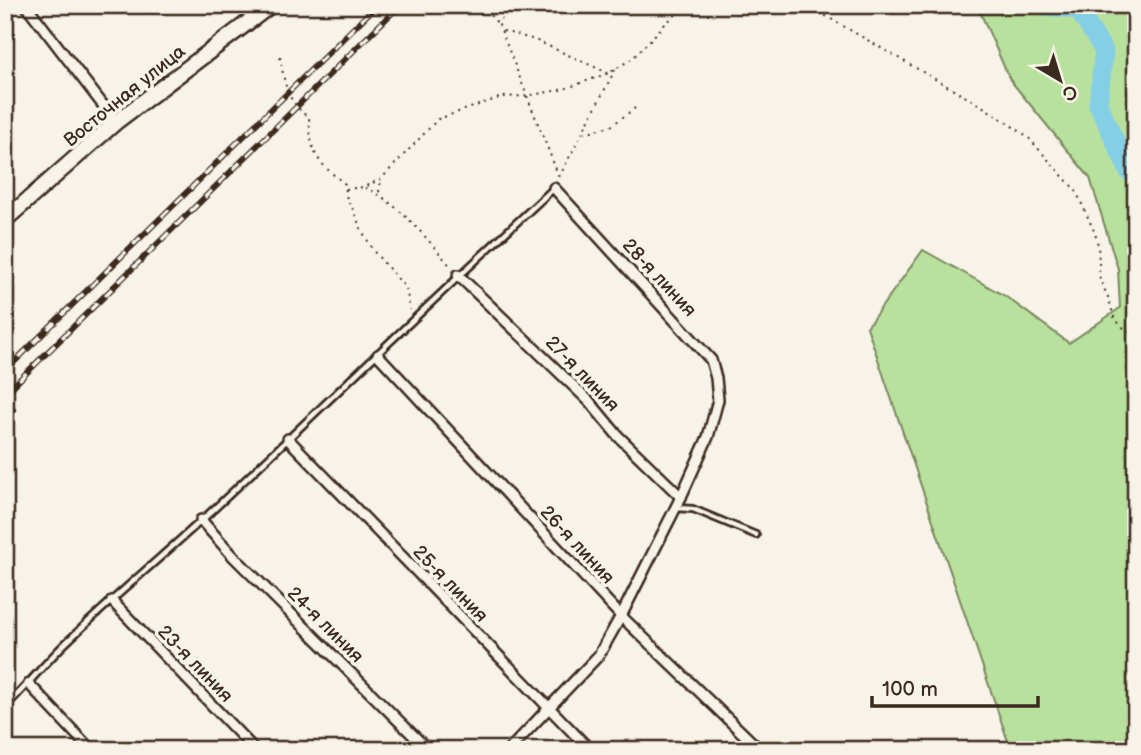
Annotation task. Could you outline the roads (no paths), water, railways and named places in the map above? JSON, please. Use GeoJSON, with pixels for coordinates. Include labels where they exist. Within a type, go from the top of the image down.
{"type":"FeatureCollection","features":[{"type":"Feature","properties":{"kind":"main road","name":"Восточная улица"},"geometry":{"type":"LineString","coordinates":[[5,220],[116,122],[271,5]]}},
{"type":"Feature","properties":{"kind":"street"},"geometry":{"type":"LineString","coordinates":[[26,5],[116,122]]}},
{"type":"Feature","properties":{"kind":"street","name":"28-я линия"},"geometry":{"type":"LineString","coordinates":[[554,188],[711,360],[718,400],[708,437],[681,497]]}},
{"type":"Feature","properties":{"kind":"street","name":"27-я линия"},"geometry":{"type":"LineString","coordinates":[[458,275],[589,401],[618,436],[681,497]]}},
{"type":"Feature","properties":{"kind":"street","name":"26-я линия"},"geometry":{"type":"LineString","coordinates":[[378,355],[621,616],[761,750]]}},
{"type":"Feature","properties":{"kind":"street","name":"25-я линия"},"geometry":{"type":"LineString","coordinates":[[288,439],[590,750]]}},
{"type":"Feature","properties":{"kind":"street"},"geometry":{"type":"LineString","coordinates":[[509,750],[599,655],[681,497]]}},
{"type":"Feature","properties":{"kind":"street","name":"24-я линия"},"geometry":{"type":"LineString","coordinates":[[201,520],[243,566],[428,750]]}},
{"type":"Feature","properties":{"kind":"street","name":"23-я линия"},"geometry":{"type":"LineString","coordinates":[[112,601],[255,750]]}},
{"type":"Feature","properties":{"kind":"street"},"geometry":{"type":"LineString","coordinates":[[29,684],[91,750]]}},
{"type":"Feature","properties":{"kind":"lane"},"geometry":{"type":"LineString","coordinates":[[5,707],[68,640],[201,520],[378,355],[410,320],[554,188]]}},
{"type":"Feature","properties":{"kind":"lane"},"geometry":{"type":"LineString","coordinates":[[676,508],[693,509],[756,535]]}},
{"type":"Feature","properties":{"kind":"waterway"},"geometry":{"type":"LineString","coordinates":[[1042,5],[1078,10],[1104,51],[1098,104],[1129,172],[1136,176]]}},
{"type":"Feature","properties":{"kind":"railway"},"geometry":{"type":"LineString","coordinates":[[5,371],[377,5]]}},
{"type":"Feature","properties":{"kind":"railway"},"geometry":{"type":"LineString","coordinates":[[5,394],[400,5]]}},
{"type":"Feature","properties":{"kind":"railway"},"geometry":{"type":"LineString","coordinates":[[5,417],[13,410]]}}]}
